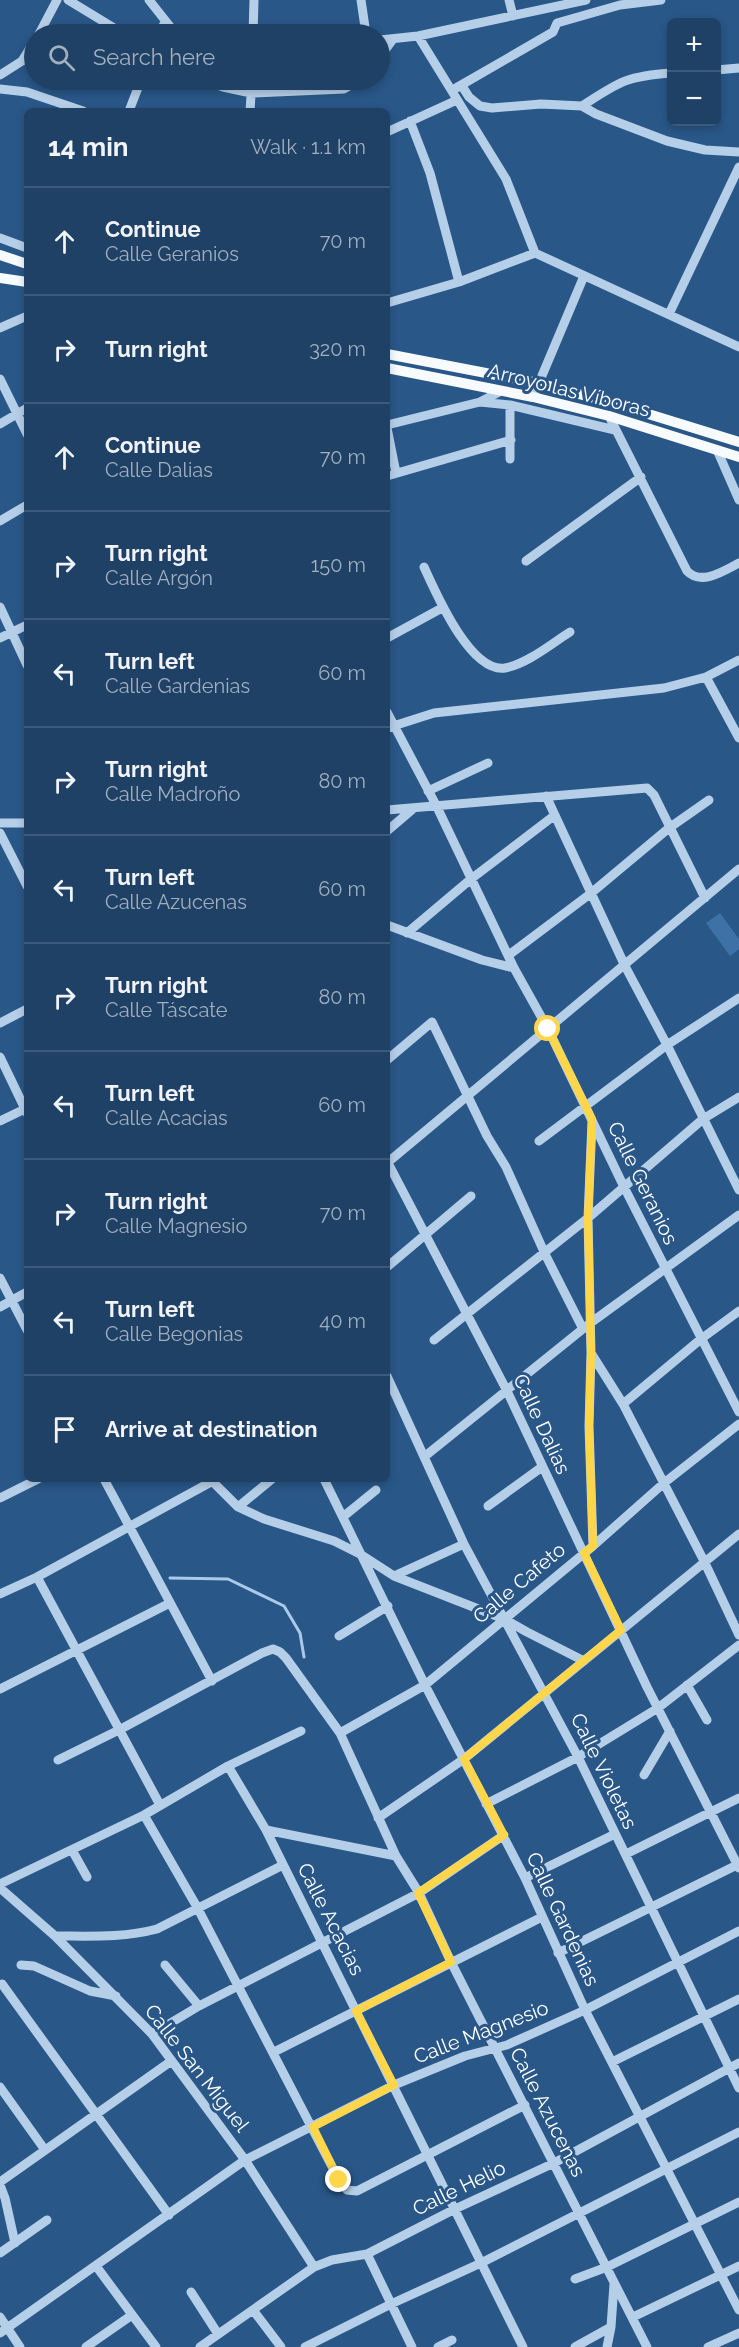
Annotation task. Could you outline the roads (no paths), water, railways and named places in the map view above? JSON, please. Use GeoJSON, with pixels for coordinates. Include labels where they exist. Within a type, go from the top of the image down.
{"type":"FeatureCollection","features":[{"type":"Feature","properties":{"kind":"main road"},"geometry":{"type":"LineString","coordinates":[[0,255],[24,263]]}},
{"type":"Feature","properties":{"kind":"main road"},"geometry":{"type":"LineString","coordinates":[[0,278],[24,282]]}},
{"type":"Feature","properties":{"kind":"main road","name":"Arroyo las Víboras"},"geometry":{"type":"LineString","coordinates":[[390,355],[538,383],[616,404],[739,442]]}},
{"type":"Feature","properties":{"kind":"main road","name":"Arroyo las Víboras"},"geometry":{"type":"LineString","coordinates":[[390,369],[501,390],[609,416],[739,457]]}},
{"type":"Feature","properties":{"kind":"street"},"geometry":{"type":"LineString","coordinates":[[44,24],[57,0]]}},
{"type":"Feature","properties":{"kind":"street"},"geometry":{"type":"LineString","coordinates":[[68,0],[108,24]]}},
{"type":"Feature","properties":{"kind":"street"},"geometry":{"type":"LineString","coordinates":[[149,0],[165,22]]}},
{"type":"Feature","properties":{"kind":"street"},"geometry":{"type":"LineString","coordinates":[[253,24],[254,0]]}},
{"type":"Feature","properties":{"kind":"street"},"geometry":{"type":"LineString","coordinates":[[361,0],[365,24]]}},
{"type":"Feature","properties":{"kind":"street"},"geometry":{"type":"LineString","coordinates":[[509,0],[513,16]]}},
{"type":"Feature","properties":{"kind":"street"},"geometry":{"type":"LineString","coordinates":[[390,39],[418,36],[586,0]]}},
{"type":"Feature","properties":{"kind":"street"},"geometry":{"type":"LineString","coordinates":[[596,0],[598,10]]}},
{"type":"Feature","properties":{"kind":"street"},"geometry":{"type":"LineString","coordinates":[[557,23],[620,5],[661,0]]}},
{"type":"Feature","properties":{"kind":"street"},"geometry":{"type":"LineString","coordinates":[[451,91],[553,32],[557,23],[556,7]]}},
{"type":"Feature","properties":{"kind":"street"},"geometry":{"type":"LineString","coordinates":[[418,36],[506,179],[535,253],[739,347]]}},
{"type":"Feature","properties":{"kind":"street"},"geometry":{"type":"LineString","coordinates":[[390,43],[393,39]]}},
{"type":"Feature","properties":{"kind":"street"},"geometry":{"type":"LineString","coordinates":[[0,75],[24,58]]}},
{"type":"Feature","properties":{"kind":"street"},"geometry":{"type":"LineString","coordinates":[[721,70],[739,68]]}},
{"type":"Feature","properties":{"kind":"street"},"geometry":{"type":"LineString","coordinates":[[582,106],[617,83],[629,78],[667,74]]}},
{"type":"Feature","properties":{"kind":"street"},"geometry":{"type":"LineString","coordinates":[[462,86],[469,97],[480,106],[492,108],[541,104],[582,106],[596,114],[667,141],[705,150],[739,152]]}},
{"type":"Feature","properties":{"kind":"street"},"geometry":{"type":"LineString","coordinates":[[0,89],[27,92],[73,108]]}},
{"type":"Feature","properties":{"kind":"street"},"geometry":{"type":"LineString","coordinates":[[130,108],[137,90]]}},
{"type":"Feature","properties":{"kind":"street"},"geometry":{"type":"LineString","coordinates":[[237,90],[251,93],[321,90]]}},
{"type":"Feature","properties":{"kind":"street"},"geometry":{"type":"LineString","coordinates":[[250,108],[251,90]]}},
{"type":"Feature","properties":{"kind":"street"},"geometry":{"type":"LineString","coordinates":[[390,131],[457,100]]}},
{"type":"Feature","properties":{"kind":"street"},"geometry":{"type":"LineString","coordinates":[[410,121],[430,173],[459,282]]}},
{"type":"Feature","properties":{"kind":"street"},"geometry":{"type":"LineString","coordinates":[[669,314],[737,178],[739,167]]}},
{"type":"Feature","properties":{"kind":"street"},"geometry":{"type":"LineString","coordinates":[[0,238],[24,247]]}},
{"type":"Feature","properties":{"kind":"street"},"geometry":{"type":"LineString","coordinates":[[390,302],[459,282],[535,253]]}},
{"type":"Feature","properties":{"kind":"street"},"geometry":{"type":"LineString","coordinates":[[533,397],[584,276]]}},
{"type":"Feature","properties":{"kind":"street"},"geometry":{"type":"LineString","coordinates":[[0,328],[24,317]]}},
{"type":"Feature","properties":{"kind":"street"},"geometry":{"type":"LineString","coordinates":[[0,379],[24,428]]}},
{"type":"Feature","properties":{"kind":"street"},"geometry":{"type":"LineString","coordinates":[[390,426],[480,402],[501,390]]}},
{"type":"Feature","properties":{"kind":"street"},"geometry":{"type":"LineString","coordinates":[[480,402],[510,405],[615,430]]}},
{"type":"Feature","properties":{"kind":"street"},"geometry":{"type":"LineString","coordinates":[[510,405],[510,459]]}},
{"type":"Feature","properties":{"kind":"street"},"geometry":{"type":"LineString","coordinates":[[0,424],[24,410]]}},
{"type":"Feature","properties":{"kind":"street"},"geometry":{"type":"LineString","coordinates":[[609,416],[687,571],[692,576],[707,577],[739,563]]}},
{"type":"Feature","properties":{"kind":"street"},"geometry":{"type":"LineString","coordinates":[[390,456],[392,475],[511,440]]}},
{"type":"Feature","properties":{"kind":"street"},"geometry":{"type":"LineString","coordinates":[[717,450],[739,500]]}},
{"type":"Feature","properties":{"kind":"street"},"geometry":{"type":"LineString","coordinates":[[526,561],[640,477]]}},
{"type":"Feature","properties":{"kind":"street"},"geometry":{"type":"LineString","coordinates":[[0,522],[24,507]]}},
{"type":"Feature","properties":{"kind":"street"},"geometry":{"type":"LineString","coordinates":[[424,567],[442,608],[480,660],[494,667],[504,668],[515,664],[570,632]]}},
{"type":"Feature","properties":{"kind":"street"},"geometry":{"type":"LineString","coordinates":[[0,607],[24,658]]}},
{"type":"Feature","properties":{"kind":"street"},"geometry":{"type":"LineString","coordinates":[[390,636],[442,608]]}},
{"type":"Feature","properties":{"kind":"street"},"geometry":{"type":"LineString","coordinates":[[0,638],[24,626]]}},
{"type":"Feature","properties":{"kind":"street"},"geometry":{"type":"LineString","coordinates":[[390,727],[434,713],[664,688],[706,676],[739,660]]}},
{"type":"Feature","properties":{"kind":"street"},"geometry":{"type":"LineString","coordinates":[[706,676],[739,738]]}},
{"type":"Feature","properties":{"kind":"street","name":"Calle Geranios"},"geometry":{"type":"LineString","coordinates":[[390,727],[436,805],[514,968],[548,1029],[624,1187],[739,1412]]}},
{"type":"Feature","properties":{"kind":"street"},"geometry":{"type":"LineString","coordinates":[[428,791],[488,763]]}},
{"type":"Feature","properties":{"kind":"street"},"geometry":{"type":"LineString","coordinates":[[390,810],[647,788],[654,795],[705,898]]}},
{"type":"Feature","properties":{"kind":"street"},"geometry":{"type":"LineString","coordinates":[[546,796],[625,966],[739,1190]]}},
{"type":"Feature","properties":{"kind":"street"},"geometry":{"type":"LineString","coordinates":[[509,956],[590,894],[669,828],[709,800]]}},
{"type":"Feature","properties":{"kind":"street"},"geometry":{"type":"LineString","coordinates":[[390,828],[414,808]]}},
{"type":"Feature","properties":{"kind":"street"},"geometry":{"type":"LineString","coordinates":[[407,933],[471,879],[555,815]]}},
{"type":"Feature","properties":{"kind":"street"},"geometry":{"type":"LineString","coordinates":[[0,823],[24,823]]}},
{"type":"Feature","properties":{"kind":"street"},"geometry":{"type":"LineString","coordinates":[[0,833],[24,880]]}},
{"type":"Feature","properties":{"kind":"street"},"geometry":{"type":"LineString","coordinates":[[390,1160],[739,869]]}},
{"type":"Feature","properties":{"kind":"street"},"geometry":{"type":"LineString","coordinates":[[390,926],[482,960],[514,968]]}},
{"type":"Feature","properties":{"kind":"street"},"geometry":{"type":"LineString","coordinates":[[539,1141],[667,1045],[739,998]]}},
{"type":"Feature","properties":{"kind":"street"},"geometry":{"type":"LineString","coordinates":[[0,1023],[24,1011]]}},
{"type":"Feature","properties":{"kind":"street"},"geometry":{"type":"LineString","coordinates":[[390,1057],[432,1022],[487,1136],[506,1167],[544,1254],[586,1327]]}},
{"type":"Feature","properties":{"kind":"street"},"geometry":{"type":"LineString","coordinates":[[0,1057],[24,1106]]}},
{"type":"Feature","properties":{"kind":"street"},"geometry":{"type":"LineString","coordinates":[[434,1340],[588,1218],[703,1119],[739,1097]]}},
{"type":"Feature","properties":{"kind":"street"},"geometry":{"type":"LineString","coordinates":[[0,1121],[24,1111]]}},
{"type":"Feature","properties":{"kind":"street"},"geometry":{"type":"LineString","coordinates":[[592,1119],[586,1327],[591,1353],[589,1426],[593,1546]]}},
{"type":"Feature","properties":{"kind":"street","name":"Calle Dalias"},"geometry":{"type":"LineString","coordinates":[[390,1167],[427,1234],[507,1391],[658,1708],[738,1866]]}},
{"type":"Feature","properties":{"kind":"street"},"geometry":{"type":"LineString","coordinates":[[390,1265],[471,1196]]}},
{"type":"Feature","properties":{"kind":"street"},"geometry":{"type":"LineString","coordinates":[[424,1457],[586,1327],[739,1215]]}},
{"type":"Feature","properties":{"kind":"street"},"geometry":{"type":"LineString","coordinates":[[0,1278],[24,1324]]}},
{"type":"Feature","properties":{"kind":"street"},"geometry":{"type":"LineString","coordinates":[[0,1307],[24,1294]]}},
{"type":"Feature","properties":{"kind":"street"},"geometry":{"type":"LineString","coordinates":[[624,1404],[701,1338],[739,1311]]}},
{"type":"Feature","properties":{"kind":"street"},"geometry":{"type":"LineString","coordinates":[[591,1353],[624,1404],[739,1633]]}},
{"type":"Feature","properties":{"kind":"street","name":"Calle Violetas"},"geometry":{"type":"LineString","coordinates":[[390,1383],[464,1544],[578,1757],[739,2088]]}},
{"type":"Feature","properties":{"kind":"street","name":"Calle Cafeto"},"geometry":{"type":"LineString","coordinates":[[340,1732],[425,1685],[593,1546],[664,1483],[739,1424]]}},
{"type":"Feature","properties":{"kind":"street"},"geometry":{"type":"LineString","coordinates":[[488,1506],[542,1467]]}},
{"type":"Feature","properties":{"kind":"street"},"geometry":{"type":"LineString","coordinates":[[0,1498],[32,1482]]}},
{"type":"Feature","properties":{"kind":"street"},"geometry":{"type":"LineString","coordinates":[[58,1760],[212,1681],[106,1482]]}},
{"type":"Feature","properties":{"kind":"street"},"geometry":{"type":"LineString","coordinates":[[0,1594],[37,1576],[206,1482]]}},
{"type":"Feature","properties":{"kind":"street"},"geometry":{"type":"LineString","coordinates":[[212,1482],[237,1507],[264,1519],[334,1541],[360,1554],[394,1576],[504,1619],[584,1661]]}},
{"type":"Feature","properties":{"kind":"street"},"geometry":{"type":"LineString","coordinates":[[237,1507],[268,1482]]}},
{"type":"Feature","properties":{"kind":"street","name":"Calle Gardenias"},"geometry":{"type":"LineString","coordinates":[[326,1482],[425,1685],[504,1835],[585,2010],[739,2310]]}},
{"type":"Feature","properties":{"kind":"street"},"geometry":{"type":"LineString","coordinates":[[344,1516],[376,1490]]}},
{"type":"Feature","properties":{"kind":"street"},"geometry":{"type":"LineString","coordinates":[[378,1818],[464,1759],[739,1534]]}},
{"type":"Feature","properties":{"kind":"street"},"geometry":{"type":"LineString","coordinates":[[394,1576],[464,1544]]}},
{"type":"Feature","properties":{"kind":"street"},"geometry":{"type":"LineString","coordinates":[[37,1576],[160,1805]]}},
{"type":"Feature","properties":{"kind":"street"},"geometry":{"type":"LineString","coordinates":[[0,1689],[170,1603]]}},
{"type":"Feature","properties":{"kind":"street"},"geometry":{"type":"LineString","coordinates":[[339,1636],[387,1606]]}},
{"type":"Feature","properties":{"kind":"street"},"geometry":{"type":"LineString","coordinates":[[486,1804],[578,1757],[658,1708],[739,1645]]}},
{"type":"Feature","properties":{"kind":"street","name":"Calle Azucenas"},"geometry":{"type":"LineString","coordinates":[[212,1681],[273,1649],[286,1658],[340,1732],[396,1856],[418,1893],[647,2347]]}},
{"type":"Feature","properties":{"kind":"street"},"geometry":{"type":"LineString","coordinates":[[687,1685],[707,1720]]}},
{"type":"Feature","properties":{"kind":"street"},"geometry":{"type":"LineString","coordinates":[[0,1886],[144,1815],[228,1766],[301,1731]]}},
{"type":"Feature","properties":{"kind":"street"},"geometry":{"type":"LineString","coordinates":[[644,1775],[670,1731]]}},
{"type":"Feature","properties":{"kind":"street","name":"Calle Acacias"},"geometry":{"type":"LineString","coordinates":[[228,1766],[266,1830],[523,2347]]}},
{"type":"Feature","properties":{"kind":"street"},"geometry":{"type":"LineString","coordinates":[[626,1854],[739,1798]]}},
{"type":"Feature","properties":{"kind":"street"},"geometry":{"type":"LineString","coordinates":[[144,1815],[197,1907],[339,2180],[347,2190],[357,2191],[525,2105]]}},
{"type":"Feature","properties":{"kind":"street","name":"Calle Acacias"},"geometry":{"type":"LineString","coordinates":[[266,1830],[396,1856]]}},
{"type":"Feature","properties":{"kind":"street"},"geometry":{"type":"LineString","coordinates":[[525,1878],[615,1834]]}},
{"type":"Feature","properties":{"kind":"street"},"geometry":{"type":"LineString","coordinates":[[152,2034],[238,1985],[418,1893],[504,1835]]}},
{"type":"Feature","properties":{"kind":"street"},"geometry":{"type":"LineString","coordinates":[[72,1850],[87,1877]]}},
{"type":"Feature","properties":{"kind":"street"},"geometry":{"type":"LineString","coordinates":[[55,1936],[139,1934],[157,1929],[283,1865]]}},
{"type":"Feature","properties":{"kind":"street"},"geometry":{"type":"LineString","coordinates":[[558,1953],[651,1906],[738,1866]]}},
{"type":"Feature","properties":{"kind":"street","name":"Calle San Miguel"},"geometry":{"type":"LineString","coordinates":[[0,1886],[55,1936],[152,2034],[170,2062],[245,2160],[315,2267]]}},
{"type":"Feature","properties":{"kind":"street"},"geometry":{"type":"LineString","coordinates":[[274,2052],[542,1917]]}},
{"type":"Feature","properties":{"kind":"street","name":"Calle Magnesio"},"geometry":{"type":"LineString","coordinates":[[4,2331],[245,2160],[394,2085],[465,2056],[496,2049],[585,2010],[739,1931]]}},
{"type":"Feature","properties":{"kind":"street"},"geometry":{"type":"LineString","coordinates":[[21,1965],[34,1966],[90,1991],[116,1996]]}},
{"type":"Feature","properties":{"kind":"street"},"geometry":{"type":"LineString","coordinates":[[165,1965],[199,2006]]}},
{"type":"Feature","properties":{"kind":"street"},"geometry":{"type":"LineString","coordinates":[[2,1983],[169,2215]]}},
{"type":"Feature","properties":{"kind":"street"},"geometry":{"type":"LineString","coordinates":[[612,2062],[739,1999]]}},
{"type":"Feature","properties":{"kind":"street"},"geometry":{"type":"LineString","coordinates":[[15,2243],[0,2183],[170,2062]]}},
{"type":"Feature","properties":{"kind":"street","name":"Calle Helio"},"geometry":{"type":"LineString","coordinates":[[200,2347],[315,2267],[332,2260],[367,2254],[455,2209],[554,2163],[739,2063]]}},
{"type":"Feature","properties":{"kind":"street"},"geometry":{"type":"LineString","coordinates":[[0,2087],[45,2151]]}},
{"type":"Feature","properties":{"kind":"street"},"geometry":{"type":"LineString","coordinates":[[305,2347],[481,2263],[666,2167],[739,2132]]}},
{"type":"Feature","properties":{"kind":"street"},"geometry":{"type":"LineString","coordinates":[[575,2279],[607,2267],[739,2202]]}},
{"type":"Feature","properties":{"kind":"street"},"geometry":{"type":"LineString","coordinates":[[0,2253],[47,2220]]}},
{"type":"Feature","properties":{"kind":"street"},"geometry":{"type":"LineString","coordinates":[[367,2254],[412,2347]]}},
{"type":"Feature","properties":{"kind":"street"},"geometry":{"type":"LineString","coordinates":[[96,2266],[156,2347]]}},
{"type":"Feature","properties":{"kind":"street"},"geometry":{"type":"LineString","coordinates":[[633,2317],[739,2266]]}},
{"type":"Feature","properties":{"kind":"street"},"geometry":{"type":"LineString","coordinates":[[607,2347],[615,2281]]}},
{"type":"Feature","properties":{"kind":"street"},"geometry":{"type":"LineString","coordinates":[[191,2292],[218,2334]]}},
{"type":"Feature","properties":{"kind":"street"},"geometry":{"type":"LineString","coordinates":[[253,2310],[281,2347]]}},
{"type":"Feature","properties":{"kind":"street"},"geometry":{"type":"LineString","coordinates":[[86,2347],[132,2315]]}},
{"type":"Feature","properties":{"kind":"street"},"geometry":{"type":"LineString","coordinates":[[0,2317],[4,2331],[20,2347]]}},
{"type":"Feature","properties":{"kind":"street"},"geometry":{"type":"LineString","coordinates":[[575,2347],[611,2327]]}},
{"type":"Feature","properties":{"kind":"street"},"geometry":{"type":"LineString","coordinates":[[708,2347],[739,2333]]}},
{"type":"Feature","properties":{"kind":"street"},"geometry":{"type":"LineString","coordinates":[[438,2347],[452,2340]]}},
{"type":"Feature","properties":{"kind":"waterway"},"geometry":{"type":"LineString","coordinates":[[170,1578],[228,1579],[284,1606],[300,1633],[304,1657]]}}]}
